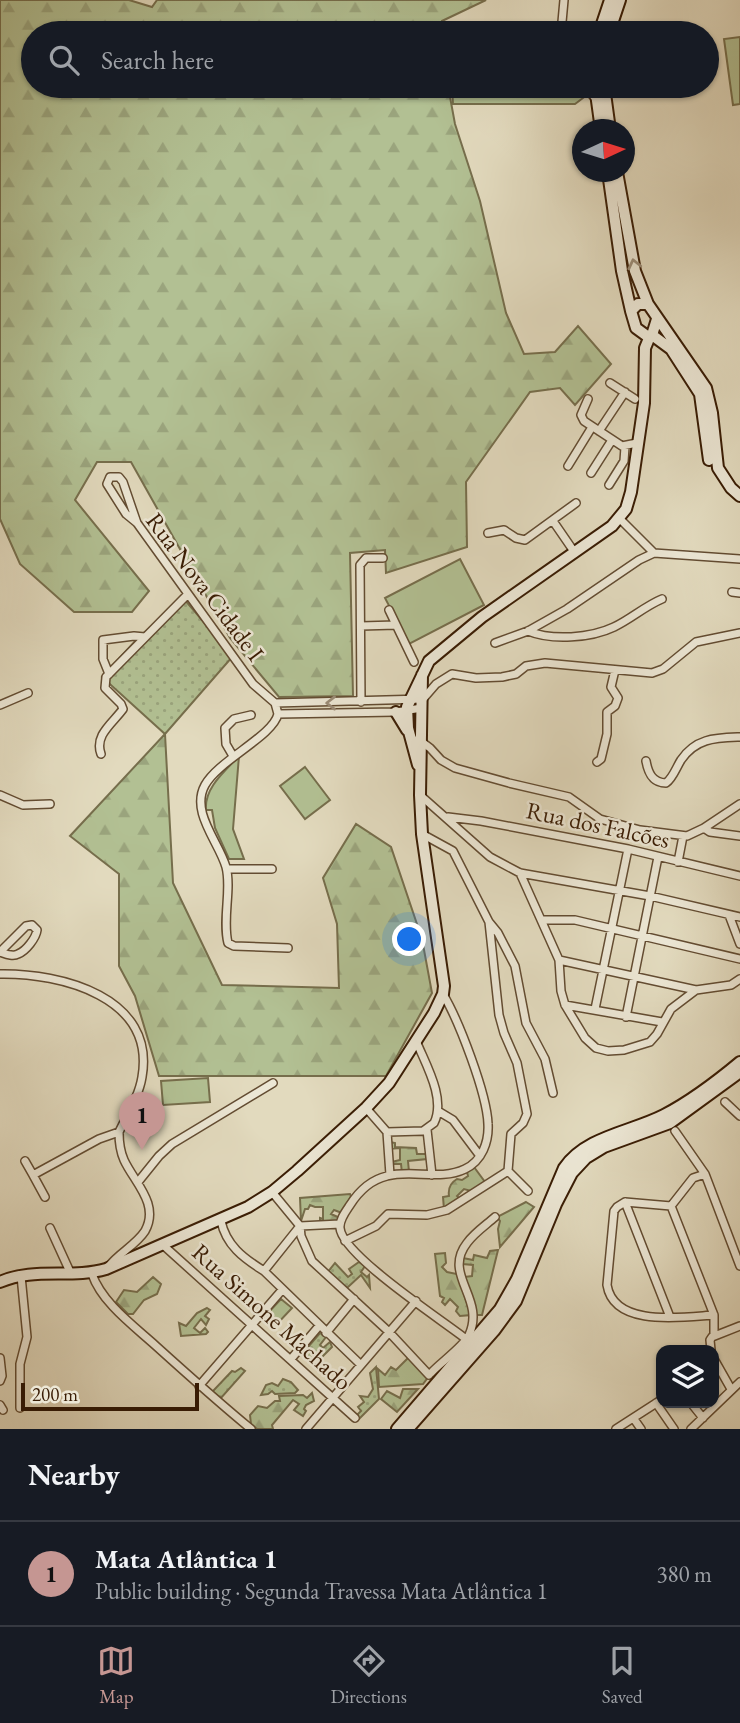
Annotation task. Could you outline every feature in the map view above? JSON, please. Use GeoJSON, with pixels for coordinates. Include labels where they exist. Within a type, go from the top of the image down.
{"type":"FeatureCollection","features":[{"type":"Feature","properties":{"kind":"main road"},"geometry":{"type":"LineString","coordinates":[[603,21],[610,0]]}},
{"type":"Feature","properties":{"kind":"main road"},"geometry":{"type":"LineString","coordinates":[[613,21],[620,0]]}},
{"type":"Feature","properties":{"kind":"main road"},"geometry":{"type":"LineString","coordinates":[[606,98],[608,119]]}},
{"type":"Feature","properties":{"kind":"main road"},"geometry":{"type":"LineString","coordinates":[[597,99],[600,119]]}},
{"type":"Feature","properties":{"kind":"main road"},"geometry":{"type":"LineString","coordinates":[[609,182],[620,261],[645,369]]}},
{"type":"Feature","properties":{"kind":"main road"},"geometry":{"type":"LineString","coordinates":[[619,182],[635,271],[657,319],[706,388],[712,413],[718,468],[731,488],[740,496]]}},
{"type":"Feature","properties":{"kind":"main road"},"geometry":{"type":"LineString","coordinates":[[631,311],[638,304],[648,304]]}},
{"type":"Feature","properties":{"kind":"main road"},"geometry":{"type":"LineString","coordinates":[[421,774],[400,708],[410,699],[429,661],[482,617],[620,519],[626,509],[644,403],[645,348],[657,319]]}},
{"type":"Feature","properties":{"kind":"main road"},"geometry":{"type":"LineString","coordinates":[[636,328],[671,349],[696,387],[704,415],[709,461],[722,486],[740,506]]}},
{"type":"Feature","properties":{"kind":"main road"},"geometry":{"type":"LineString","coordinates":[[1,1281],[21,1276],[92,1273],[221,1221],[272,1192],[366,1108],[389,1083],[416,1043],[443,994],[442,962],[422,834],[422,675]]}},
{"type":"Feature","properties":{"kind":"main road"},"geometry":{"type":"LineString","coordinates":[[397,1429],[500,1310],[517,1279],[564,1168],[574,1155],[664,1115],[721,1078],[740,1062]]}},
{"type":"Feature","properties":{"kind":"main road"},"geometry":{"type":"LineString","coordinates":[[408,1429],[494,1331],[516,1301],[556,1204],[572,1173],[586,1158],[604,1147],[670,1123],[740,1072]]}},
{"type":"Feature","properties":{"kind":"street"},"geometry":{"type":"LineString","coordinates":[[562,21],[564,0]]}},
{"type":"Feature","properties":{"kind":"street"},"geometry":{"type":"LineString","coordinates":[[610,383],[635,399]]}},
{"type":"Feature","properties":{"kind":"street"},"geometry":{"type":"LineString","coordinates":[[568,466],[625,392]]}},
{"type":"Feature","properties":{"kind":"street"},"geometry":{"type":"LineString","coordinates":[[589,400],[581,415],[584,421],[625,447],[637,443]]}},
{"type":"Feature","properties":{"kind":"street"},"geometry":{"type":"LineString","coordinates":[[592,473],[612,440]]}},
{"type":"Feature","properties":{"kind":"street"},"geometry":{"type":"LineString","coordinates":[[609,485],[624,461],[625,447]]}},
{"type":"Feature","properties":{"kind":"street","name":"Rua Nova Cidade I"},"geometry":{"type":"LineString","coordinates":[[137,523],[126,514],[108,490],[107,480],[110,477],[121,479],[137,523],[187,596],[236,657],[253,684],[275,703],[278,713]]}},
{"type":"Feature","properties":{"kind":"street"},"geometry":{"type":"LineString","coordinates":[[488,533],[504,530],[525,540],[576,503]]}},
{"type":"Feature","properties":{"kind":"street"},"geometry":{"type":"LineString","coordinates":[[620,519],[654,553]]}},
{"type":"Feature","properties":{"kind":"street"},"geometry":{"type":"LineString","coordinates":[[553,521],[575,553]]}},
{"type":"Feature","properties":{"kind":"street"},"geometry":{"type":"LineString","coordinates":[[495,643],[527,631],[593,593],[639,560],[654,553],[740,559]]}},
{"type":"Feature","properties":{"kind":"street"},"geometry":{"type":"LineString","coordinates":[[356,705],[361,626],[360,565],[366,558],[383,558]]}},
{"type":"Feature","properties":{"kind":"street"},"geometry":{"type":"LineString","coordinates":[[101,754],[100,738],[123,709],[105,688],[104,682],[187,596]]}},
{"type":"Feature","properties":{"kind":"street"},"geometry":{"type":"LineString","coordinates":[[527,631],[567,636],[605,631],[662,599]]}},
{"type":"Feature","properties":{"kind":"street"},"geometry":{"type":"LineString","coordinates":[[389,610],[414,662]]}},
{"type":"Feature","properties":{"kind":"street"},"geometry":{"type":"LineString","coordinates":[[361,626],[396,625]]}},
{"type":"Feature","properties":{"kind":"street"},"geometry":{"type":"LineString","coordinates":[[275,703],[400,708],[422,703],[436,684],[452,674],[476,678],[502,677],[516,674],[526,666],[545,663],[645,674],[659,671],[696,642],[740,633]]}},
{"type":"Feature","properties":{"kind":"street"},"geometry":{"type":"LineString","coordinates":[[109,674],[103,659],[103,640],[145,637]]}},
{"type":"Feature","properties":{"kind":"street"},"geometry":{"type":"LineString","coordinates":[[597,762],[601,759],[607,734],[606,717],[618,698],[611,687],[615,670]]}},
{"type":"Feature","properties":{"kind":"street"},"geometry":{"type":"LineString","coordinates":[[0,705],[28,693]]}},
{"type":"Feature","properties":{"kind":"street"},"geometry":{"type":"LineString","coordinates":[[410,699],[422,703]]}},
{"type":"Feature","properties":{"kind":"street"},"geometry":{"type":"LineString","coordinates":[[288,948],[234,946],[228,943],[226,869],[204,817],[201,800],[206,783],[233,756],[271,727],[278,713],[356,705]]}},
{"type":"Feature","properties":{"kind":"street"},"geometry":{"type":"LineString","coordinates":[[233,756],[226,744],[225,728],[233,719],[251,715]]}},
{"type":"Feature","properties":{"kind":"street"},"geometry":{"type":"LineString","coordinates":[[411,736],[423,742],[441,760],[455,768],[569,797],[600,819],[624,827],[683,836],[704,828],[740,804]]}},
{"type":"Feature","properties":{"kind":"street"},"geometry":{"type":"LineString","coordinates":[[646,761],[651,776],[659,783],[666,783],[672,778],[682,759],[699,743],[710,738],[740,737]]}},
{"type":"Feature","properties":{"kind":"street"},"geometry":{"type":"LineString","coordinates":[[0,794],[23,805],[50,804]]}},
{"type":"Feature","properties":{"kind":"street"},"geometry":{"type":"LineString","coordinates":[[420,795],[490,857],[520,873],[650,896],[740,917]]}},
{"type":"Feature","properties":{"kind":"street","name":"Rua dos Falcões"},"geometry":{"type":"LineString","coordinates":[[448,817],[628,849],[740,876]]}},
{"type":"Feature","properties":{"kind":"street"},"geometry":{"type":"LineString","coordinates":[[704,828],[740,836]]}},
{"type":"Feature","properties":{"kind":"street"},"geometry":{"type":"LineString","coordinates":[[422,834],[453,851],[515,966],[526,1023],[545,1059],[553,1093]]}},
{"type":"Feature","properties":{"kind":"street"},"geometry":{"type":"LineString","coordinates":[[678,862],[683,836]]}},
{"type":"Feature","properties":{"kind":"street"},"geometry":{"type":"LineString","coordinates":[[595,1009],[614,929],[628,849]]}},
{"type":"Feature","properties":{"kind":"street"},"geometry":{"type":"LineString","coordinates":[[626,1017],[659,857]]}},
{"type":"Feature","properties":{"kind":"street"},"geometry":{"type":"LineString","coordinates":[[226,869],[272,869]]}},
{"type":"Feature","properties":{"kind":"street"},"geometry":{"type":"LineString","coordinates":[[520,873],[559,960],[561,991],[565,1005],[585,1038],[602,1050],[624,1050],[650,1042],[674,1006],[696,990]]}},
{"type":"Feature","properties":{"kind":"street"},"geometry":{"type":"LineString","coordinates":[[729,915],[740,944]]}},
{"type":"Feature","properties":{"kind":"street"},"geometry":{"type":"LineString","coordinates":[[542,920],[575,920],[740,958]]}},
{"type":"Feature","properties":{"kind":"street"},"geometry":{"type":"LineString","coordinates":[[489,922],[499,1015],[517,1063],[527,1114],[523,1123],[511,1134],[508,1171],[528,1191]]}},
{"type":"Feature","properties":{"kind":"street"},"geometry":{"type":"LineString","coordinates":[[32,925],[37,930],[36,937],[20,953],[15,955],[0,952],[26,926],[32,925]]}},
{"type":"Feature","properties":{"kind":"street"},"geometry":{"type":"LineString","coordinates":[[559,960],[696,990],[731,985],[740,979]]}},
{"type":"Feature","properties":{"kind":"street"},"geometry":{"type":"LineString","coordinates":[[0,974],[44,976],[95,992],[111,1002],[131,1021],[141,1044],[143,1069],[138,1091],[119,1132],[121,1153],[148,1203],[148,1224],[142,1235],[106,1269]]}},
{"type":"Feature","properties":{"kind":"street"},"geometry":{"type":"LineString","coordinates":[[443,994],[455,1017],[486,1110],[488,1133],[480,1156],[463,1170],[432,1175],[390,1175],[376,1179],[363,1189],[350,1205],[340,1224],[340,1230],[345,1241],[372,1269],[466,1339]]}},
{"type":"Feature","properties":{"kind":"street"},"geometry":{"type":"LineString","coordinates":[[565,1005],[662,1022]]}},
{"type":"Feature","properties":{"kind":"street"},"geometry":{"type":"LineString","coordinates":[[387,1132],[427,1130],[434,1124],[438,1111],[434,1088],[416,1043]]}},
{"type":"Feature","properties":{"kind":"street"},"geometry":{"type":"LineString","coordinates":[[138,1182],[159,1156],[179,1139],[273,1083]]}},
{"type":"Feature","properties":{"kind":"street"},"geometry":{"type":"LineString","coordinates":[[725,1102],[740,1116]]}},
{"type":"Feature","properties":{"kind":"street"},"geometry":{"type":"LineString","coordinates":[[366,1108],[387,1132],[390,1175]]}},
{"type":"Feature","properties":{"kind":"street"},"geometry":{"type":"LineString","coordinates":[[438,1111],[453,1120],[480,1156]]}},
{"type":"Feature","properties":{"kind":"street"},"geometry":{"type":"LineString","coordinates":[[427,1130],[432,1175]]}},
{"type":"Feature","properties":{"kind":"street"},"geometry":{"type":"LineString","coordinates":[[676,1131],[705,1174],[736,1244],[740,1266]]}},
{"type":"Feature","properties":{"kind":"street"},"geometry":{"type":"LineString","coordinates":[[33,1175],[99,1139],[119,1132]]}},
{"type":"Feature","properties":{"kind":"street"},"geometry":{"type":"LineString","coordinates":[[25,1161],[45,1197]]}},
{"type":"Feature","properties":{"kind":"street"},"geometry":{"type":"LineString","coordinates":[[345,1241],[376,1226],[388,1214],[427,1214],[447,1210],[508,1171]]}},
{"type":"Feature","properties":{"kind":"street"},"geometry":{"type":"LineString","coordinates":[[671,1206],[693,1178],[705,1174]]}},
{"type":"Feature","properties":{"kind":"street"},"geometry":{"type":"LineString","coordinates":[[272,1192],[300,1226],[301,1236],[312,1261],[430,1374],[466,1339],[472,1323],[472,1305],[457,1264],[466,1244],[495,1217]]}},
{"type":"Feature","properties":{"kind":"street"},"geometry":{"type":"LineString","coordinates":[[671,1206],[625,1202],[614,1211],[608,1293],[628,1311],[646,1317],[714,1315]]}},
{"type":"Feature","properties":{"kind":"street"},"geometry":{"type":"LineString","coordinates":[[625,1202],[670,1317]]}},
{"type":"Feature","properties":{"kind":"street"},"geometry":{"type":"LineString","coordinates":[[671,1206],[714,1315],[715,1335]]}},
{"type":"Feature","properties":{"kind":"street"},"geometry":{"type":"LineString","coordinates":[[221,1221],[226,1239],[236,1250],[247,1261],[264,1271],[361,1365]]}},
{"type":"Feature","properties":{"kind":"street"},"geometry":{"type":"LineString","coordinates":[[264,1271],[300,1226],[340,1224]]}},
{"type":"Feature","properties":{"kind":"street"},"geometry":{"type":"LineString","coordinates":[[50,1228],[71,1274]]}},
{"type":"Feature","properties":{"kind":"street","name":"Rua Simone Machado"},"geometry":{"type":"LineString","coordinates":[[163,1245],[355,1418]]}},
{"type":"Feature","properties":{"kind":"street"},"geometry":{"type":"LineString","coordinates":[[92,1273],[98,1289],[113,1305],[251,1429]]}},
{"type":"Feature","properties":{"kind":"street"},"geometry":{"type":"LineString","coordinates":[[20,1409],[19,1369],[27,1338],[21,1276]]}},
{"type":"Feature","properties":{"kind":"street"},"geometry":{"type":"LineString","coordinates":[[200,1385],[282,1290]]}},
{"type":"Feature","properties":{"kind":"street"},"geometry":{"type":"LineString","coordinates":[[326,1333],[354,1299]]}},
{"type":"Feature","properties":{"kind":"street"},"geometry":{"type":"LineString","coordinates":[[306,1429],[416,1301]]}},
{"type":"Feature","properties":{"kind":"street"},"geometry":{"type":"LineString","coordinates":[[291,1359],[319,1326]]}},
{"type":"Feature","properties":{"kind":"street"},"geometry":{"type":"LineString","coordinates":[[710,1345],[709,1340],[715,1335],[740,1326]]}},
{"type":"Feature","properties":{"kind":"street"},"geometry":{"type":"LineString","coordinates":[[0,1358],[0,1381]]}},
{"type":"Feature","properties":{"kind":"street"},"geometry":{"type":"LineString","coordinates":[[719,1370],[731,1389]]}},
{"type":"Feature","properties":{"kind":"street"},"geometry":{"type":"LineString","coordinates":[[691,1429],[740,1382]]}},
{"type":"Feature","properties":{"kind":"street"},"geometry":{"type":"LineString","coordinates":[[616,1429],[656,1403]]}},
{"type":"Feature","properties":{"kind":"street"},"geometry":{"type":"LineString","coordinates":[[663,1408],[674,1429]]}},
{"type":"Feature","properties":{"kind":"street"},"geometry":{"type":"LineString","coordinates":[[695,1408],[703,1418]]}},
{"type":"Feature","properties":{"kind":"street"},"geometry":{"type":"LineString","coordinates":[[634,1419],[641,1429]]}},
{"type":"Feature","properties":{"kind":"green space"},"geometry":{"type":"Polygon","coordinates":[[[0,0],[129,0],[152,7],[157,0],[486,0],[442,21],[21,21],[21,98],[450,98],[455,124],[480,201],[506,313],[524,354],[555,352],[578,326],[611,364],[575,405],[560,388],[530,392],[466,482],[467,547],[386,573],[385,550],[350,553],[353,696],[279,697],[230,638],[131,462],[97,462],[75,500],[149,591],[132,612],[74,612],[20,564],[0,519],[0,0]]]}},
{"type":"Feature","properties":{"kind":"green space"},"geometry":{"type":"Polygon","coordinates":[[[740,37],[740,104],[733,105],[724,39],[740,37]]]}},
{"type":"Feature","properties":{"kind":"green space"},"geometry":{"type":"Polygon","coordinates":[[[453,98],[583,98],[575,104],[453,104],[453,98]]]}},
{"type":"Feature","properties":{"kind":"green space"},"geometry":{"type":"Polygon","coordinates":[[[460,559],[484,605],[409,644],[385,598],[460,559]]]}},
{"type":"Feature","properties":{"kind":"green space"},"geometry":{"type":"Polygon","coordinates":[[[184,599],[233,656],[165,734],[102,677],[139,637],[184,599]]]}},
{"type":"Feature","properties":{"kind":"green space"},"geometry":{"type":"Polygon","coordinates":[[[165,734],[173,883],[222,985],[339,988],[337,924],[323,878],[356,824],[391,847],[422,939],[432,993],[386,1076],[159,1076],[135,996],[119,966],[119,874],[70,836],[165,734]]]}},
{"type":"Feature","properties":{"kind":"green space"},"geometry":{"type":"Polygon","coordinates":[[[239,756],[233,829],[244,859],[229,859],[215,828],[212,810],[206,810],[206,802],[216,780],[239,756]]]}},
{"type":"Feature","properties":{"kind":"green space"},"geometry":{"type":"Polygon","coordinates":[[[305,767],[330,800],[305,819],[280,786],[305,767]]]}},
{"type":"Feature","properties":{"kind":"green space"},"geometry":{"type":"Polygon","coordinates":[[[208,1078],[210,1102],[163,1105],[161,1081],[208,1078]]]}},
{"type":"Feature","properties":{"kind":"green space"},"geometry":{"type":"Polygon","coordinates":[[[390,1142],[395,1143],[395,1147],[416,1148],[417,1154],[427,1154],[427,1159],[408,1161],[409,1172],[402,1173],[401,1164],[390,1164],[400,1160],[400,1148],[389,1149],[390,1142]]]}},
{"type":"Feature","properties":{"kind":"green space"},"geometry":{"type":"Polygon","coordinates":[[[474,1167],[485,1182],[471,1191],[464,1189],[457,1196],[460,1199],[444,1209],[443,1197],[449,1196],[451,1184],[468,1176],[467,1172],[474,1167]]]}},
{"type":"Feature","properties":{"kind":"green space"},"geometry":{"type":"Polygon","coordinates":[[[350,1194],[342,1213],[334,1210],[331,1214],[340,1218],[340,1224],[320,1224],[323,1207],[310,1205],[305,1209],[301,1221],[300,1198],[350,1194]]]}},
{"type":"Feature","properties":{"kind":"green space"},"geometry":{"type":"Polygon","coordinates":[[[526,1202],[534,1207],[500,1247],[500,1221],[497,1217],[526,1202]]]}},
{"type":"Feature","properties":{"kind":"green space"},"geometry":{"type":"Polygon","coordinates":[[[498,1250],[482,1315],[476,1315],[464,1277],[472,1276],[473,1265],[463,1264],[463,1258],[473,1260],[474,1255],[487,1258],[490,1251],[498,1250]]]}},
{"type":"Feature","properties":{"kind":"green space"},"geometry":{"type":"Polygon","coordinates":[[[445,1253],[446,1263],[442,1267],[447,1272],[457,1274],[471,1315],[460,1316],[456,1311],[458,1307],[450,1299],[445,1305],[442,1302],[444,1298],[440,1296],[435,1254],[445,1253]]]}},
{"type":"Feature","properties":{"kind":"green space"},"geometry":{"type":"Polygon","coordinates":[[[359,1262],[365,1266],[361,1272],[367,1277],[369,1275],[370,1288],[361,1275],[347,1288],[327,1273],[335,1263],[348,1277],[352,1274],[349,1269],[359,1262]]]}},
{"type":"Feature","properties":{"kind":"green space"},"geometry":{"type":"Polygon","coordinates":[[[153,1277],[161,1284],[157,1294],[144,1300],[133,1314],[128,1314],[116,1302],[124,1290],[137,1292],[153,1277]]]}},
{"type":"Feature","properties":{"kind":"green space"},"geometry":{"type":"Polygon","coordinates":[[[281,1299],[292,1308],[277,1324],[266,1315],[281,1299]]]}},
{"type":"Feature","properties":{"kind":"green space"},"geometry":{"type":"Polygon","coordinates":[[[207,1308],[210,1310],[205,1316],[209,1319],[206,1325],[201,1319],[194,1328],[200,1333],[205,1328],[208,1332],[181,1336],[179,1323],[186,1326],[197,1313],[207,1308]]]}},
{"type":"Feature","properties":{"kind":"green space"},"geometry":{"type":"Polygon","coordinates":[[[320,1333],[326,1337],[320,1345],[323,1348],[330,1342],[332,1347],[320,1357],[320,1363],[326,1370],[323,1373],[319,1370],[321,1367],[305,1354],[320,1333]]]}},
{"type":"Feature","properties":{"kind":"green space"},"geometry":{"type":"Polygon","coordinates":[[[410,1356],[429,1376],[423,1384],[379,1387],[378,1369],[385,1375],[391,1367],[396,1370],[410,1356]]]}},
{"type":"Feature","properties":{"kind":"green space"},"geometry":{"type":"Polygon","coordinates":[[[376,1367],[379,1399],[358,1420],[356,1416],[361,1411],[358,1407],[364,1402],[360,1396],[368,1397],[373,1389],[370,1373],[376,1367]]]}},
{"type":"Feature","properties":{"kind":"green space"},"geometry":{"type":"Polygon","coordinates":[[[241,1368],[245,1371],[221,1398],[212,1392],[232,1371],[241,1368]]]}},
{"type":"Feature","properties":{"kind":"green space"},"geometry":{"type":"Polygon","coordinates":[[[283,1379],[291,1382],[298,1390],[295,1393],[275,1394],[272,1391],[261,1395],[266,1385],[272,1383],[278,1386],[283,1379]]]}},
{"type":"Feature","properties":{"kind":"green space"},"geometry":{"type":"Polygon","coordinates":[[[403,1389],[418,1389],[397,1412],[381,1399],[387,1391],[400,1398],[403,1389]]]}},
{"type":"Feature","properties":{"kind":"green space"},"geometry":{"type":"Polygon","coordinates":[[[312,1393],[314,1401],[306,1405],[303,1416],[294,1410],[299,1404],[293,1400],[272,1425],[273,1429],[257,1429],[251,1424],[250,1415],[258,1406],[267,1408],[275,1401],[280,1401],[279,1396],[303,1395],[307,1398],[312,1393]]]}},
{"type":"Feature","properties":{"kind":"place","name":"Mata Atlântica 1"},"geometry":{"type":"Point","coordinates":[142,1150]}}]}
